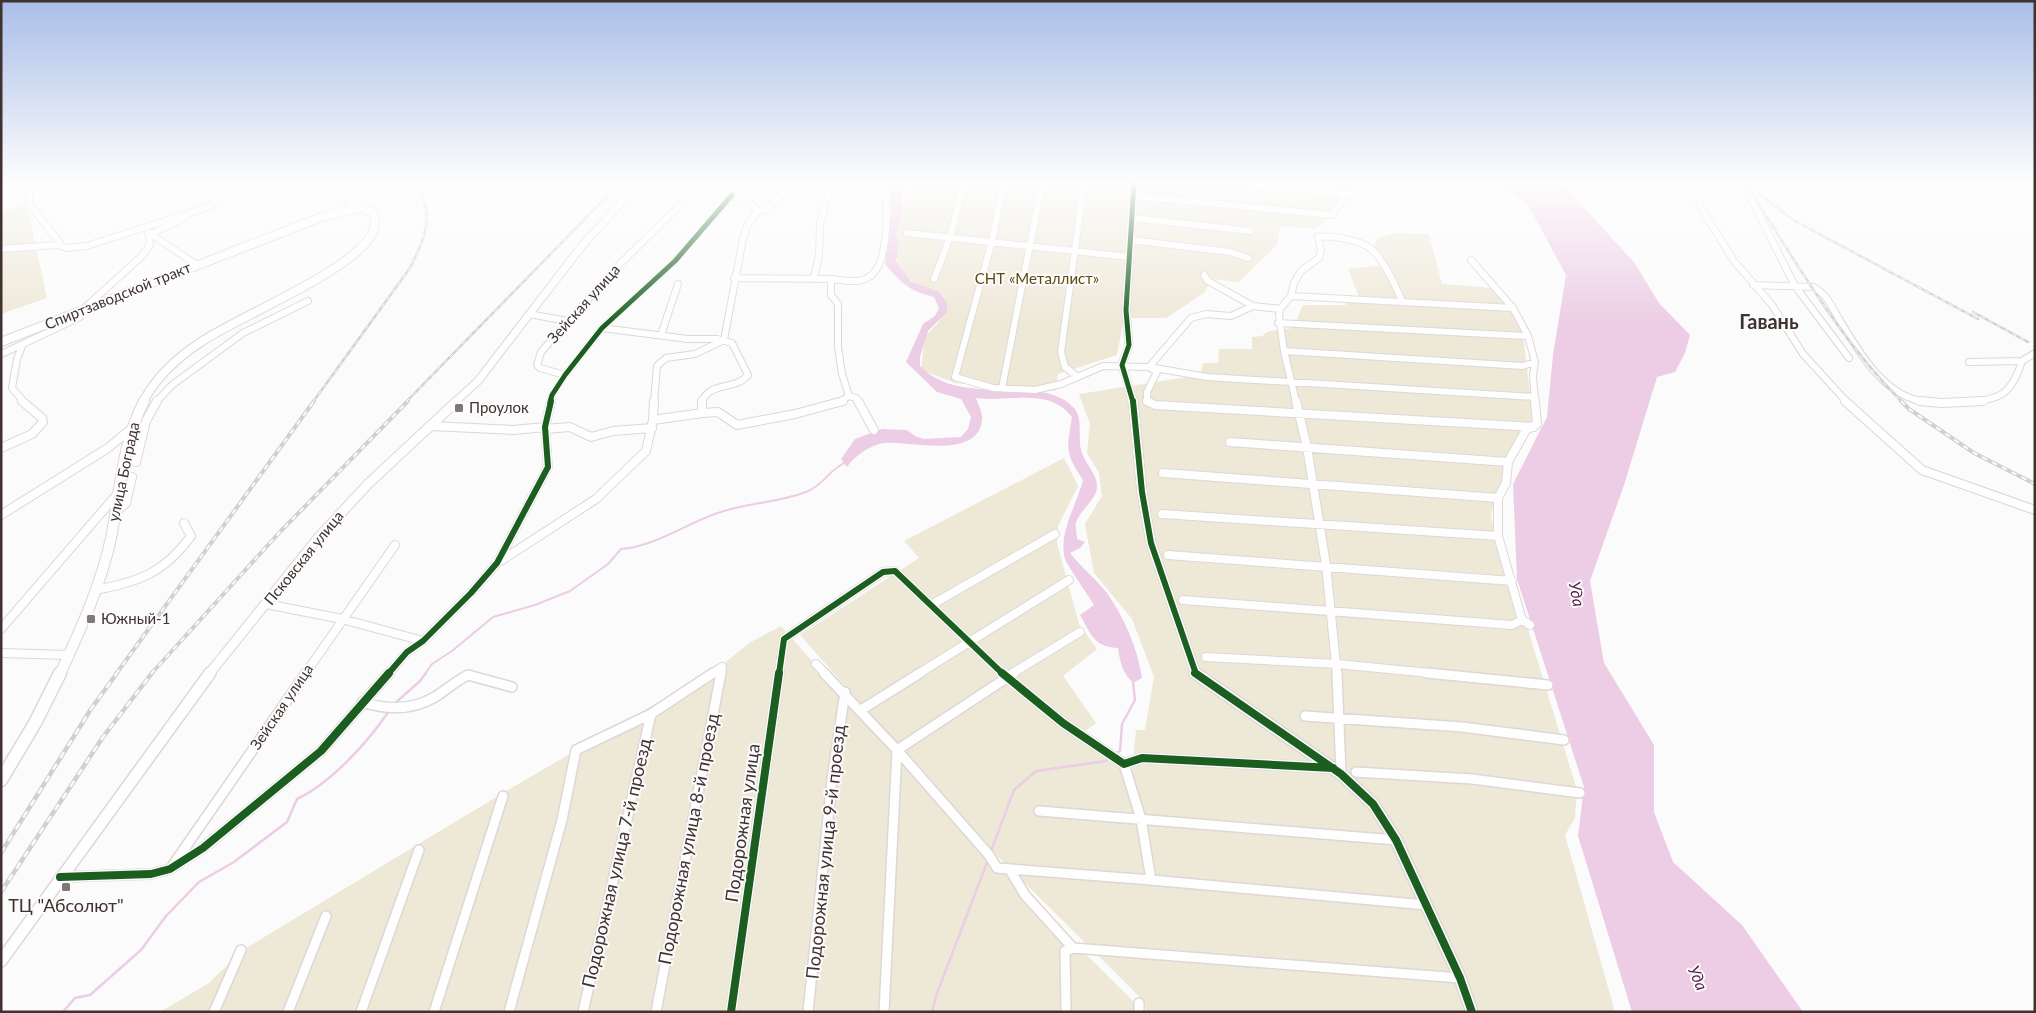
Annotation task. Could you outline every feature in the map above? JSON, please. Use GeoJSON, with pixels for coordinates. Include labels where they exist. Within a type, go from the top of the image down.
{"type":"FeatureCollection","features":[{"type":"Feature","properties":{"kind":"main road","name":"Спиртзаводской тракт"},"geometry":{"type":"LineString","coordinates":[[1,342],[287,230]]}},
{"type":"Feature","properties":{"kind":"main road","name":"улица Бограда"},"geometry":{"type":"LineString","coordinates":[[1,780],[34,727],[69,655],[95,590],[105,562],[126,448],[141,404],[156,381],[189,350],[217,332],[325,272],[355,252],[373,230]]}},
{"type":"Feature","properties":{"kind":"street"},"geometry":{"type":"LineString","coordinates":[[51,230],[60,243],[57,245]]}},
{"type":"Feature","properties":{"kind":"street"},"geometry":{"type":"LineString","coordinates":[[1,249],[57,245],[65,248],[75,248],[131,230]]}},
{"type":"Feature","properties":{"kind":"street"},"geometry":{"type":"LineString","coordinates":[[1,354],[80,317],[82,314],[80,312],[142,256],[150,244],[147,230]]}},
{"type":"Feature","properties":{"kind":"street"},"geometry":{"type":"LineString","coordinates":[[149,235],[159,230]]}},
{"type":"Feature","properties":{"kind":"street","name":"Псковская улица"},"geometry":{"type":"LineString","coordinates":[[1,961],[220,658],[341,510],[478,381],[581,247],[596,230]]}},
{"type":"Feature","properties":{"kind":"street","name":"Зейская улица"},"geometry":{"type":"LineString","coordinates":[[565,374],[545,371],[537,365],[541,352],[619,265],[655,230]]}},
{"type":"Feature","properties":{"kind":"street"},"geometry":{"type":"LineString","coordinates":[[60,877],[151,874],[170,869],[210,843],[321,751],[407,652],[423,641],[471,593],[497,563],[548,467],[545,428],[552,395],[565,374],[602,328],[675,261],[702,230]]}},
{"type":"Feature","properties":{"kind":"street"},"geometry":{"type":"LineString","coordinates":[[724,340],[734,278],[746,230]]}},
{"type":"Feature","properties":{"kind":"street"},"geometry":{"type":"LineString","coordinates":[[814,278],[819,256],[820,230]]}},
{"type":"Feature","properties":{"kind":"street"},"geometry":{"type":"LineString","coordinates":[[734,278],[776,280],[814,278],[866,279],[872,276],[878,269],[885,230]]}},
{"type":"Feature","properties":{"kind":"street"},"geometry":{"type":"LineString","coordinates":[[934,279],[952,230]]}},
{"type":"Feature","properties":{"kind":"street"},"geometry":{"type":"LineString","coordinates":[[994,230],[954,377],[974,385],[1048,389],[1078,378],[1090,368],[1122,365],[1149,367],[1207,377],[1535,398]]}},
{"type":"Feature","properties":{"kind":"street"},"geometry":{"type":"LineString","coordinates":[[1002,388],[1032,230]]}},
{"type":"Feature","properties":{"kind":"street"},"geometry":{"type":"LineString","coordinates":[[1078,230],[1062,359],[1068,370],[1078,378]]}},
{"type":"Feature","properties":{"kind":"street"},"geometry":{"type":"LineString","coordinates":[[1131,230],[1126,310],[1129,344],[1122,365],[1135,409],[1142,492],[1151,543],[1196,676],[1337,771],[1373,804],[1396,840],[1460,978],[1472,1012]]}},
{"type":"Feature","properties":{"kind":"street"},"geometry":{"type":"LineString","coordinates":[[1243,230],[1250,231]]}},
{"type":"Feature","properties":{"kind":"street"},"geometry":{"type":"LineString","coordinates":[[1715,230],[1734,261],[1772,305],[1814,369],[1891,444],[1922,470],[2035,510]]}},
{"type":"Feature","properties":{"kind":"street"},"geometry":{"type":"LineString","coordinates":[[1768,230],[1795,286],[1849,358]]}},
{"type":"Feature","properties":{"kind":"street"},"geometry":{"type":"LineString","coordinates":[[907,233],[1130,256]]}},
{"type":"Feature","properties":{"kind":"street"},"geometry":{"type":"LineString","coordinates":[[149,235],[175,249],[197,265]]}},
{"type":"Feature","properties":{"kind":"street"},"geometry":{"type":"LineString","coordinates":[[1337,771],[1341,718],[1326,566],[1307,447],[1278,323],[1280,309],[1291,296],[1294,283],[1301,271],[1319,258],[1321,250],[1318,237],[1331,235],[1370,248],[1394,281],[1402,301]]}},
{"type":"Feature","properties":{"kind":"street"},"geometry":{"type":"LineString","coordinates":[[1130,240],[1230,252],[1248,258]]}},
{"type":"Feature","properties":{"kind":"street"},"geometry":{"type":"LineString","coordinates":[[1471,260],[1514,308],[1528,336],[1535,362],[1533,376],[1538,419],[1534,427],[1526,430],[1508,462],[1506,483],[1498,498],[1498,536],[1522,620],[1530,624]]}},
{"type":"Feature","properties":{"kind":"street"},"geometry":{"type":"LineString","coordinates":[[1204,275],[1208,281],[1253,306],[1280,309]]}},
{"type":"Feature","properties":{"kind":"street"},"geometry":{"type":"LineString","coordinates":[[831,279],[831,295],[838,304],[839,356],[849,396]]}},
{"type":"Feature","properties":{"kind":"street"},"geometry":{"type":"LineString","coordinates":[[661,335],[678,284]]}},
{"type":"Feature","properties":{"kind":"street"},"geometry":{"type":"LineString","coordinates":[[1753,285],[1813,287],[1822,291],[1855,345],[1881,377],[1913,400],[1992,400],[2003,397],[2017,378],[2022,361]]}},
{"type":"Feature","properties":{"kind":"street"},"geometry":{"type":"LineString","coordinates":[[1291,296],[1514,308]]}},
{"type":"Feature","properties":{"kind":"street"},"geometry":{"type":"LineString","coordinates":[[136,462],[146,421],[155,404],[184,374],[243,333],[308,301]]}},
{"type":"Feature","properties":{"kind":"street"},"geometry":{"type":"LineString","coordinates":[[1149,367],[1191,318],[1206,314],[1231,316],[1253,306]]}},
{"type":"Feature","properties":{"kind":"street"},"geometry":{"type":"LineString","coordinates":[[529,314],[568,321]]}},
{"type":"Feature","properties":{"kind":"street"},"geometry":{"type":"LineString","coordinates":[[1278,323],[1528,336]]}},
{"type":"Feature","properties":{"kind":"street"},"geometry":{"type":"LineString","coordinates":[[602,328],[724,340],[732,343],[748,377],[742,382],[704,394],[702,398],[702,413]]}},
{"type":"Feature","properties":{"kind":"street"},"geometry":{"type":"LineString","coordinates":[[497,563],[596,499],[646,451],[652,424],[659,363],[666,358],[694,354],[724,340]]}},
{"type":"Feature","properties":{"kind":"street"},"geometry":{"type":"LineString","coordinates":[[1,448],[32,434],[43,422],[42,418],[20,399],[12,388],[17,359],[23,344]]}},
{"type":"Feature","properties":{"kind":"street"},"geometry":{"type":"LineString","coordinates":[[1284,351],[1523,366],[1535,362]]}},
{"type":"Feature","properties":{"kind":"street"},"geometry":{"type":"LineString","coordinates":[[1969,362],[2022,361],[2035,353]]}},
{"type":"Feature","properties":{"kind":"street"},"geometry":{"type":"LineString","coordinates":[[1149,367],[1157,372],[1147,392],[1148,402],[1151,404],[1534,427]]}},
{"type":"Feature","properties":{"kind":"street"},"geometry":{"type":"LineString","coordinates":[[431,426],[446,428],[484,427],[513,430],[570,427],[589,437],[702,413],[718,412],[726,416],[733,424],[744,426],[843,401],[849,396]]}},
{"type":"Feature","properties":{"kind":"street"},"geometry":{"type":"LineString","coordinates":[[849,396],[856,398],[874,430]]}},
{"type":"Feature","properties":{"kind":"street"},"geometry":{"type":"LineString","coordinates":[[141,404],[155,404]]}},
{"type":"Feature","properties":{"kind":"street"},"geometry":{"type":"LineString","coordinates":[[1,515],[108,448],[132,428]]}},
{"type":"Feature","properties":{"kind":"street"},"geometry":{"type":"LineString","coordinates":[[1230,442],[1508,462]]}},
{"type":"Feature","properties":{"kind":"street"},"geometry":{"type":"LineString","coordinates":[[108,448],[126,448]]}},
{"type":"Feature","properties":{"kind":"street"},"geometry":{"type":"LineString","coordinates":[[1163,473],[1498,498]]}},
{"type":"Feature","properties":{"kind":"street"},"geometry":{"type":"LineString","coordinates":[[115,513],[126,503],[132,477]]}},
{"type":"Feature","properties":{"kind":"street"},"geometry":{"type":"LineString","coordinates":[[1,629],[119,492]]}},
{"type":"Feature","properties":{"kind":"street"},"geometry":{"type":"LineString","coordinates":[[1162,514],[1498,536]]}},
{"type":"Feature","properties":{"kind":"street"},"geometry":{"type":"LineString","coordinates":[[95,590],[140,580],[163,568],[175,558],[191,536],[184,523]]}},
{"type":"Feature","properties":{"kind":"street"},"geometry":{"type":"LineString","coordinates":[[1055,534],[932,604],[1006,677],[1048,712],[1124,764],[1141,819],[1151,880]]}},
{"type":"Feature","properties":{"kind":"street","name":"Зейская улица"},"geometry":{"type":"LineString","coordinates":[[170,869],[395,545]]}},
{"type":"Feature","properties":{"kind":"street"},"geometry":{"type":"LineString","coordinates":[[1168,555],[1512,581]]}},
{"type":"Feature","properties":{"kind":"street","name":"Подорожная улица"},"geometry":{"type":"LineString","coordinates":[[731,1012],[784,639],[883,572],[894,572],[932,604]]}},
{"type":"Feature","properties":{"kind":"street"},"geometry":{"type":"LineString","coordinates":[[861,710],[1069,580]]}},
{"type":"Feature","properties":{"kind":"street"},"geometry":{"type":"LineString","coordinates":[[1183,600],[1512,626],[1522,620]]}},
{"type":"Feature","properties":{"kind":"street"},"geometry":{"type":"LineString","coordinates":[[266,604],[342,619],[423,641]]}},
{"type":"Feature","properties":{"kind":"street"},"geometry":{"type":"LineString","coordinates":[[897,750],[1006,677],[1080,632]]}},
{"type":"Feature","properties":{"kind":"street"},"geometry":{"type":"LineString","coordinates":[[1,653],[69,655]]}},
{"type":"Feature","properties":{"kind":"street"},"geometry":{"type":"LineString","coordinates":[[1206,657],[1337,664],[1548,685]]}},
{"type":"Feature","properties":{"kind":"street"},"geometry":{"type":"LineString","coordinates":[[816,664],[845,692],[897,750],[989,855],[997,868],[1151,880],[1426,906]]}},
{"type":"Feature","properties":{"kind":"street","name":"Подорожная улица 8-й проезд"},"geometry":{"type":"LineString","coordinates":[[651,714],[722,667],[656,1012]]}},
{"type":"Feature","properties":{"kind":"street"},"geometry":{"type":"LineString","coordinates":[[362,702],[383,709],[400,709],[433,698],[458,679],[468,675],[512,687]]}},
{"type":"Feature","properties":{"kind":"street","name":"Подорожная улица 9-й проезд"},"geometry":{"type":"LineString","coordinates":[[808,1012],[832,779],[845,692]]}},
{"type":"Feature","properties":{"kind":"street"},"geometry":{"type":"LineString","coordinates":[[509,1012],[562,820],[576,750],[651,714]]}},
{"type":"Feature","properties":{"kind":"street","name":"Подорожная улица 7-й проезд"},"geometry":{"type":"LineString","coordinates":[[583,1012],[651,714]]}},
{"type":"Feature","properties":{"kind":"street"},"geometry":{"type":"LineString","coordinates":[[1305,716],[1462,728],[1564,740]]}},
{"type":"Feature","properties":{"kind":"street"},"geometry":{"type":"LineString","coordinates":[[884,1012],[897,750]]}},
{"type":"Feature","properties":{"kind":"street"},"geometry":{"type":"LineString","coordinates":[[1124,764],[1142,758],[1337,771]]}},
{"type":"Feature","properties":{"kind":"street"},"geometry":{"type":"LineString","coordinates":[[1356,772],[1472,779],[1580,793]]}},
{"type":"Feature","properties":{"kind":"street"},"geometry":{"type":"LineString","coordinates":[[434,1012],[503,796]]}},
{"type":"Feature","properties":{"kind":"street"},"geometry":{"type":"LineString","coordinates":[[1039,811],[1396,840]]}},
{"type":"Feature","properties":{"kind":"street"},"geometry":{"type":"LineString","coordinates":[[361,1012],[419,850]]}},
{"type":"Feature","properties":{"kind":"street"},"geometry":{"type":"LineString","coordinates":[[1010,870],[1025,895],[1073,948]]}},
{"type":"Feature","properties":{"kind":"street"},"geometry":{"type":"LineString","coordinates":[[288,1012],[326,916]]}},
{"type":"Feature","properties":{"kind":"street"},"geometry":{"type":"LineString","coordinates":[[1066,1012],[1065,951],[1073,948],[1460,978]]}},
{"type":"Feature","properties":{"kind":"street"},"geometry":{"type":"LineString","coordinates":[[214,1012],[241,950]]}},
{"type":"Feature","properties":{"kind":"green space"},"geometry":{"type":"Polygon","coordinates":[[[1,230],[32,230],[47,298],[1,314],[1,230]]]}},
{"type":"Feature","properties":{"kind":"green space","name":"СНТ «Металлист»"},"geometry":{"type":"Polygon","coordinates":[[[895,230],[1279,230],[1277,245],[1239,282],[1211,279],[1204,293],[1166,318],[1124,318],[1117,355],[1058,374],[1055,391],[955,383],[921,370],[925,336],[938,323],[946,307],[929,290],[908,279],[896,258],[895,230]]]}},
{"type":"Feature","properties":{"kind":"green space"},"geometry":{"type":"Polygon","coordinates":[[[1395,233],[1429,234],[1442,284],[1494,288],[1516,312],[1523,334],[1533,420],[1527,423],[1505,459],[1504,482],[1495,496],[1491,517],[1518,626],[1527,626],[1577,790],[1575,818],[1565,835],[1615,1012],[1146,1012],[1145,1002],[986,845],[800,635],[919,558],[904,541],[1064,458],[1078,486],[1058,526],[1057,543],[1079,624],[1097,649],[1063,676],[1096,723],[1076,738],[1132,773],[1136,730],[1145,730],[1154,677],[1132,619],[1094,573],[1085,524],[1102,496],[1099,473],[1087,453],[1090,424],[1079,394],[1200,375],[1203,363],[1218,363],[1219,349],[1252,349],[1252,337],[1262,336],[1269,331],[1293,328],[1303,305],[1346,305],[1345,301],[1360,300],[1348,269],[1386,265],[1374,248],[1376,239],[1395,233]]]}},
{"type":"Feature","properties":{"kind":"green space"},"geometry":{"type":"Polygon","coordinates":[[[781,626],[973,842],[1136,1004],[1136,1012],[160,1012],[209,983],[243,950],[508,790],[722,665],[749,643],[781,626]]]}},
{"type":"Feature","properties":{"kind":"water"},"geometry":{"type":"Polygon","coordinates":[[[888,230],[898,230],[896,235],[899,244],[896,260],[910,281],[939,292],[947,302],[947,312],[928,331],[920,357],[920,366],[938,379],[957,386],[1041,392],[1059,397],[1077,412],[1082,453],[1095,476],[1097,486],[1093,498],[1076,523],[1077,539],[1085,542],[1080,548],[1070,553],[1107,593],[1125,623],[1137,655],[1142,678],[1133,683],[1122,667],[1118,648],[1098,642],[1080,615],[1094,605],[1065,559],[1064,539],[1066,529],[1083,480],[1070,456],[1068,443],[1072,417],[1062,407],[1040,399],[976,398],[982,420],[978,432],[969,440],[941,446],[885,443],[864,451],[847,467],[841,459],[855,439],[882,429],[907,430],[915,436],[924,439],[961,437],[968,429],[971,417],[961,399],[937,392],[906,362],[923,324],[935,316],[939,308],[934,297],[918,292],[906,285],[885,264],[888,230]]]}},
{"type":"Feature","properties":{"kind":"water","name":"Уда"},"geometry":{"type":"Polygon","coordinates":[[[1542,230],[1605,230],[1634,262],[1659,303],[1690,335],[1685,353],[1675,372],[1657,377],[1624,485],[1590,581],[1604,663],[1654,745],[1654,812],[1673,862],[1742,925],[1803,1012],[1632,1012],[1578,836],[1584,787],[1517,579],[1513,484],[1547,417],[1553,355],[1566,275],[1542,230]]]}},
{"type":"Feature","properties":{"kind":"waterway"},"geometry":{"type":"LineString","coordinates":[[425,674],[432,664],[452,651],[493,617],[535,605],[570,591],[608,564],[621,549],[648,543],[711,515],[806,492],[817,486],[844,463]]}},
{"type":"Feature","properties":{"kind":"waterway"},"geometry":{"type":"LineString","coordinates":[[393,705],[420,681],[426,673]]}},
{"type":"Feature","properties":{"kind":"waterway"},"geometry":{"type":"LineString","coordinates":[[1116,753],[1120,751],[1122,724],[1135,700],[1133,683]]}},
{"type":"Feature","properties":{"kind":"waterway"},"geometry":{"type":"LineString","coordinates":[[63,1012],[75,998],[90,995],[141,950],[166,916],[199,882],[234,862],[287,822],[297,799],[323,783],[348,761],[371,736],[389,711]]}},
{"type":"Feature","properties":{"kind":"waterway"},"geometry":{"type":"LineString","coordinates":[[991,851],[1014,790],[1036,771],[1106,761],[1110,758]]}},
{"type":"Feature","properties":{"kind":"waterway"},"geometry":{"type":"LineString","coordinates":[[932,1012],[936,996],[988,860]]}},
{"type":"Feature","properties":{"kind":"railway"},"geometry":{"type":"LineString","coordinates":[[313,402],[410,268],[425,230]]}},
{"type":"Feature","properties":{"kind":"railway"},"geometry":{"type":"LineString","coordinates":[[406,402],[574,230]]}},
{"type":"Feature","properties":{"kind":"railway"},"geometry":{"type":"LineString","coordinates":[[1775,230],[1837,324],[1857,351],[1902,402]]}},
{"type":"Feature","properties":{"kind":"railway"},"geometry":{"type":"LineString","coordinates":[[1812,230],[1978,319]]}},
{"type":"Feature","properties":{"kind":"railway"},"geometry":{"type":"LineString","coordinates":[[1973,312],[2028,342]]}},
{"type":"Feature","properties":{"kind":"railway"},"geometry":{"type":"LineString","coordinates":[[116,674],[314,401]]}},
{"type":"Feature","properties":{"kind":"railway"},"geometry":{"type":"LineString","coordinates":[[151,674],[278,534],[408,401]]}},
{"type":"Feature","properties":{"kind":"railway"},"geometry":{"type":"LineString","coordinates":[[1902,402],[1909,409],[1974,453],[2035,484]]}},
{"type":"Feature","properties":{"kind":"railway"},"geometry":{"type":"LineString","coordinates":[[1,853],[91,709],[117,673]]}},
{"type":"Feature","properties":{"kind":"railway"},"geometry":{"type":"LineString","coordinates":[[1,892],[103,737],[152,673]]}},
{"type":"Feature","properties":{"kind":"cycle path"},"geometry":{"type":"LineString","coordinates":[[60,877],[151,874],[170,869],[203,848],[321,751],[407,652],[423,641],[471,593],[497,563],[548,467],[545,427],[552,395],[565,375],[602,328],[675,261],[702,230]]}},
{"type":"Feature","properties":{"kind":"cycle path"},"geometry":{"type":"LineString","coordinates":[[1131,230],[1126,310],[1129,345],[1122,365],[1135,409],[1142,492],[1151,543],[1196,675],[1341,774],[1373,804],[1396,840],[1460,978],[1472,1012]]}},
{"type":"Feature","properties":{"kind":"cycle path"},"geometry":{"type":"LineString","coordinates":[[731,1012],[784,639],[883,572],[895,571],[1020,689],[1078,734],[1124,764],[1142,758],[1333,768]]}},
{"type":"Feature","properties":{"kind":"place","name":"Проулок"},"geometry":{"type":"Point","coordinates":[459,408]}},
{"type":"Feature","properties":{"kind":"place","name":"Южный-1"},"geometry":{"type":"Point","coordinates":[91,619]}},
{"type":"Feature","properties":{"kind":"place","name":"ТЦ \"Абсолют\""},"geometry":{"type":"Point","coordinates":[66,887]}},
{"type":"Feature","properties":{"kind":"district","name":"Гавань"},"geometry":{"type":"Point","coordinates":[1769,322]}}]}
